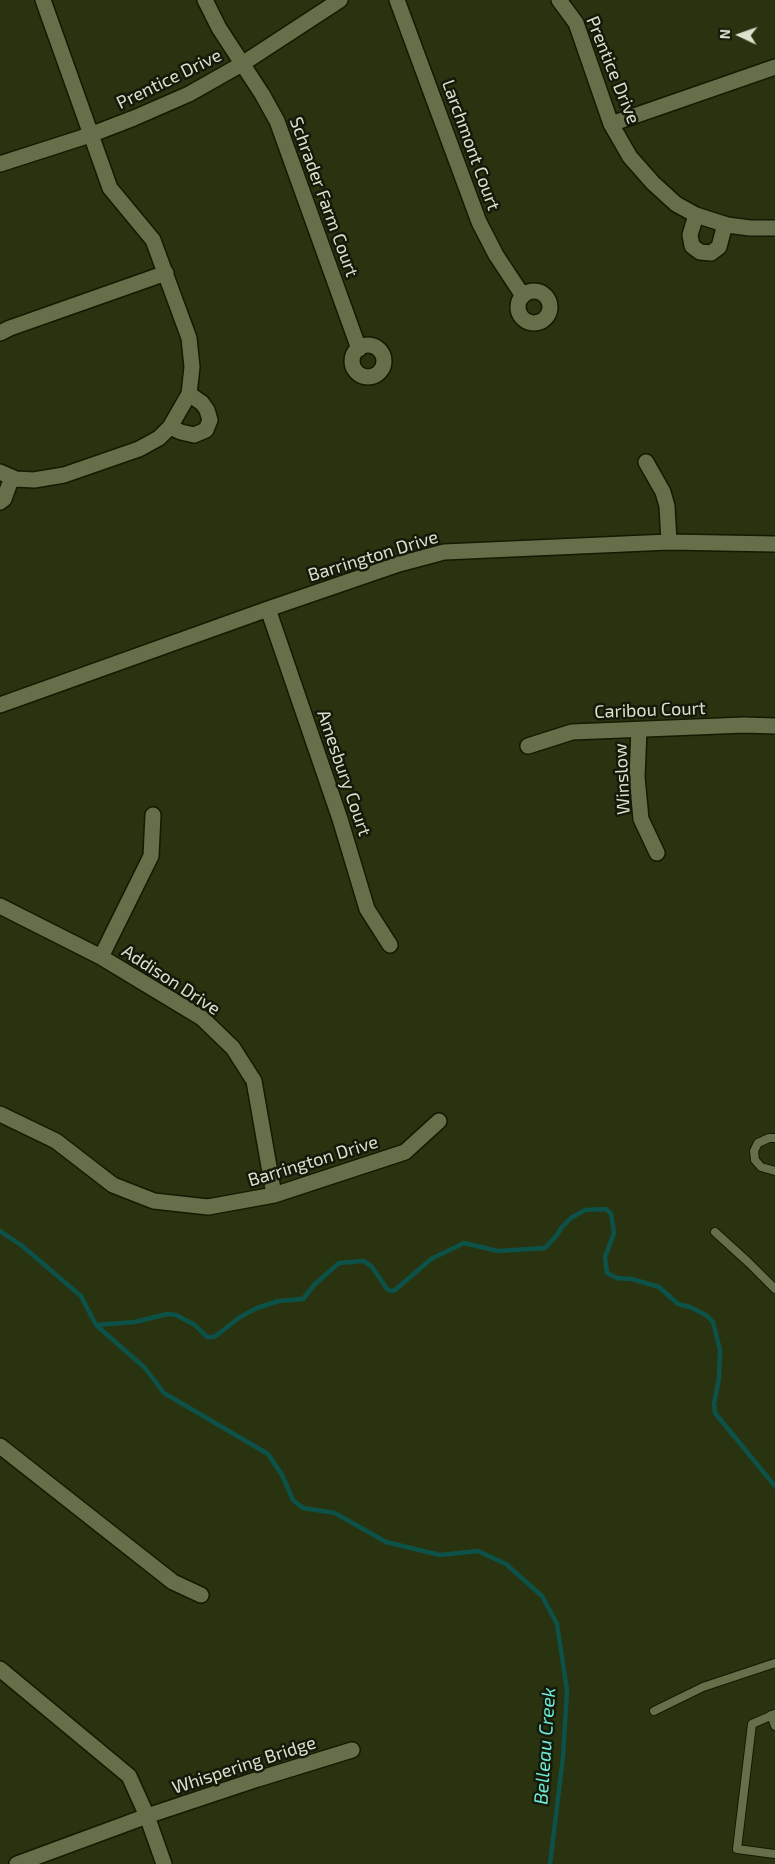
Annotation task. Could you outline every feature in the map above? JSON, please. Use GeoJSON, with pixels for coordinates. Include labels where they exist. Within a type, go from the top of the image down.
{"type":"FeatureCollection","features":[{"type":"Feature","properties":{"kind":"street"},"geometry":{"type":"LineString","coordinates":[[0,502],[4,499],[6,475],[34,480],[64,475],[139,449],[160,438],[170,427],[189,394],[192,367],[189,338],[153,240],[110,188],[43,0]]}},
{"type":"Feature","properties":{"kind":"street","name":"Schrader Farm Court"},"geometry":{"type":"LineString","coordinates":[[205,0],[219,28],[262,94],[277,121],[358,349]]}},
{"type":"Feature","properties":{"kind":"street","name":"Prentice Drive"},"geometry":{"type":"LineString","coordinates":[[0,164],[90,135],[189,94],[242,64],[340,0]]}},
{"type":"Feature","properties":{"kind":"street","name":"Larchmont Court"},"geometry":{"type":"LineString","coordinates":[[397,0],[479,222],[496,255],[523,296]]}},
{"type":"Feature","properties":{"kind":"street","name":"Prentice Drive"},"geometry":{"type":"LineString","coordinates":[[559,0],[576,23],[611,124],[630,157],[653,184],[676,204],[696,216],[725,224],[750,228],[775,228]]}},
{"type":"Feature","properties":{"kind":"street"},"geometry":{"type":"LineString","coordinates":[[611,124],[775,67]]}},
{"type":"Feature","properties":{"kind":"street"},"geometry":{"type":"LineString","coordinates":[[696,216],[690,234],[692,246],[700,252],[710,253],[720,247],[725,224]]}},
{"type":"Feature","properties":{"kind":"street"},"geometry":{"type":"LineString","coordinates":[[0,333],[166,273]]}},
{"type":"Feature","properties":{"kind":"street"},"geometry":{"type":"LineString","coordinates":[[170,427],[194,435],[206,430],[210,420],[207,410],[202,403],[189,394]]}},
{"type":"Feature","properties":{"kind":"street"},"geometry":{"type":"LineString","coordinates":[[646,462],[663,492],[667,506],[668,542]]}},
{"type":"Feature","properties":{"kind":"street","name":"Barrington Drive"},"geometry":{"type":"LineString","coordinates":[[0,705],[268,609],[399,564],[444,552],[668,542],[775,544]]}},
{"type":"Feature","properties":{"kind":"street","name":"Amesbury Court"},"geometry":{"type":"LineString","coordinates":[[268,609],[340,819],[368,909],[390,945]]}},
{"type":"Feature","properties":{"kind":"street","name":"Caribou Court"},"geometry":{"type":"LineString","coordinates":[[528,746],[572,732],[744,725],[775,726]]}},
{"type":"Feature","properties":{"kind":"street","name":"Winslow"},"geometry":{"type":"LineString","coordinates":[[638,730],[637,777],[641,819],[657,853]]}},
{"type":"Feature","properties":{"kind":"street"},"geometry":{"type":"LineString","coordinates":[[101,957],[151,856],[153,815]]}},
{"type":"Feature","properties":{"kind":"street","name":"Addison Drive"},"geometry":{"type":"LineString","coordinates":[[0,906],[101,957],[202,1018],[233,1048],[254,1081],[274,1195]]}},
{"type":"Feature","properties":{"kind":"street","name":"Barrington Drive"},"geometry":{"type":"LineString","coordinates":[[0,1114],[56,1141],[112,1185],[154,1201],[208,1208],[274,1195],[405,1152],[439,1121]]}},
{"type":"Feature","properties":{"kind":"street"},"geometry":{"type":"LineString","coordinates":[[0,1446],[173,1582],[201,1595]]}},
{"type":"Feature","properties":{"kind":"street"},"geometry":{"type":"LineString","coordinates":[[0,1669],[129,1776],[147,1816],[164,1864]]}},
{"type":"Feature","properties":{"kind":"street","name":"Whispering Bridge"},"geometry":{"type":"LineString","coordinates":[[17,1864],[147,1816],[352,1750]]}},
{"type":"Feature","properties":{"kind":"lane"},"geometry":{"type":"LineString","coordinates":[[775,1138],[758,1142],[754,1152],[755,1160],[761,1167],[775,1171]]}},
{"type":"Feature","properties":{"kind":"lane"},"geometry":{"type":"LineString","coordinates":[[715,1232],[775,1290]]}},
{"type":"Feature","properties":{"kind":"lane"},"geometry":{"type":"LineString","coordinates":[[654,1711],[703,1688],[775,1663]]}},
{"type":"Feature","properties":{"kind":"lane"},"geometry":{"type":"LineString","coordinates":[[775,1726],[773,1715],[752,1724],[737,1850],[775,1854]]}},
{"type":"Feature","properties":{"kind":"waterway"},"geometry":{"type":"LineString","coordinates":[[96,1325],[135,1322],[167,1314],[176,1315],[195,1325],[207,1337],[213,1337],[240,1317],[257,1308],[279,1301],[303,1299],[314,1285],[339,1263],[364,1261],[372,1267],[387,1289],[392,1291],[431,1259],[464,1243],[498,1251],[545,1248],[571,1218],[585,1210],[606,1209],[611,1214],[614,1233],[605,1257],[607,1273],[617,1278],[632,1279],[659,1287],[678,1304],[690,1307],[706,1315],[713,1322],[720,1350],[719,1378],[714,1404],[715,1413],[775,1486]]}},
{"type":"Feature","properties":{"kind":"waterway","name":"Belleau Creek"},"geometry":{"type":"LineString","coordinates":[[0,1231],[21,1245],[81,1296],[96,1325],[145,1368],[164,1393],[268,1454],[282,1475],[293,1500],[303,1508],[335,1513],[386,1542],[440,1555],[478,1551],[506,1564],[542,1596],[557,1624],[567,1690],[563,1757],[550,1864]]}}]}
